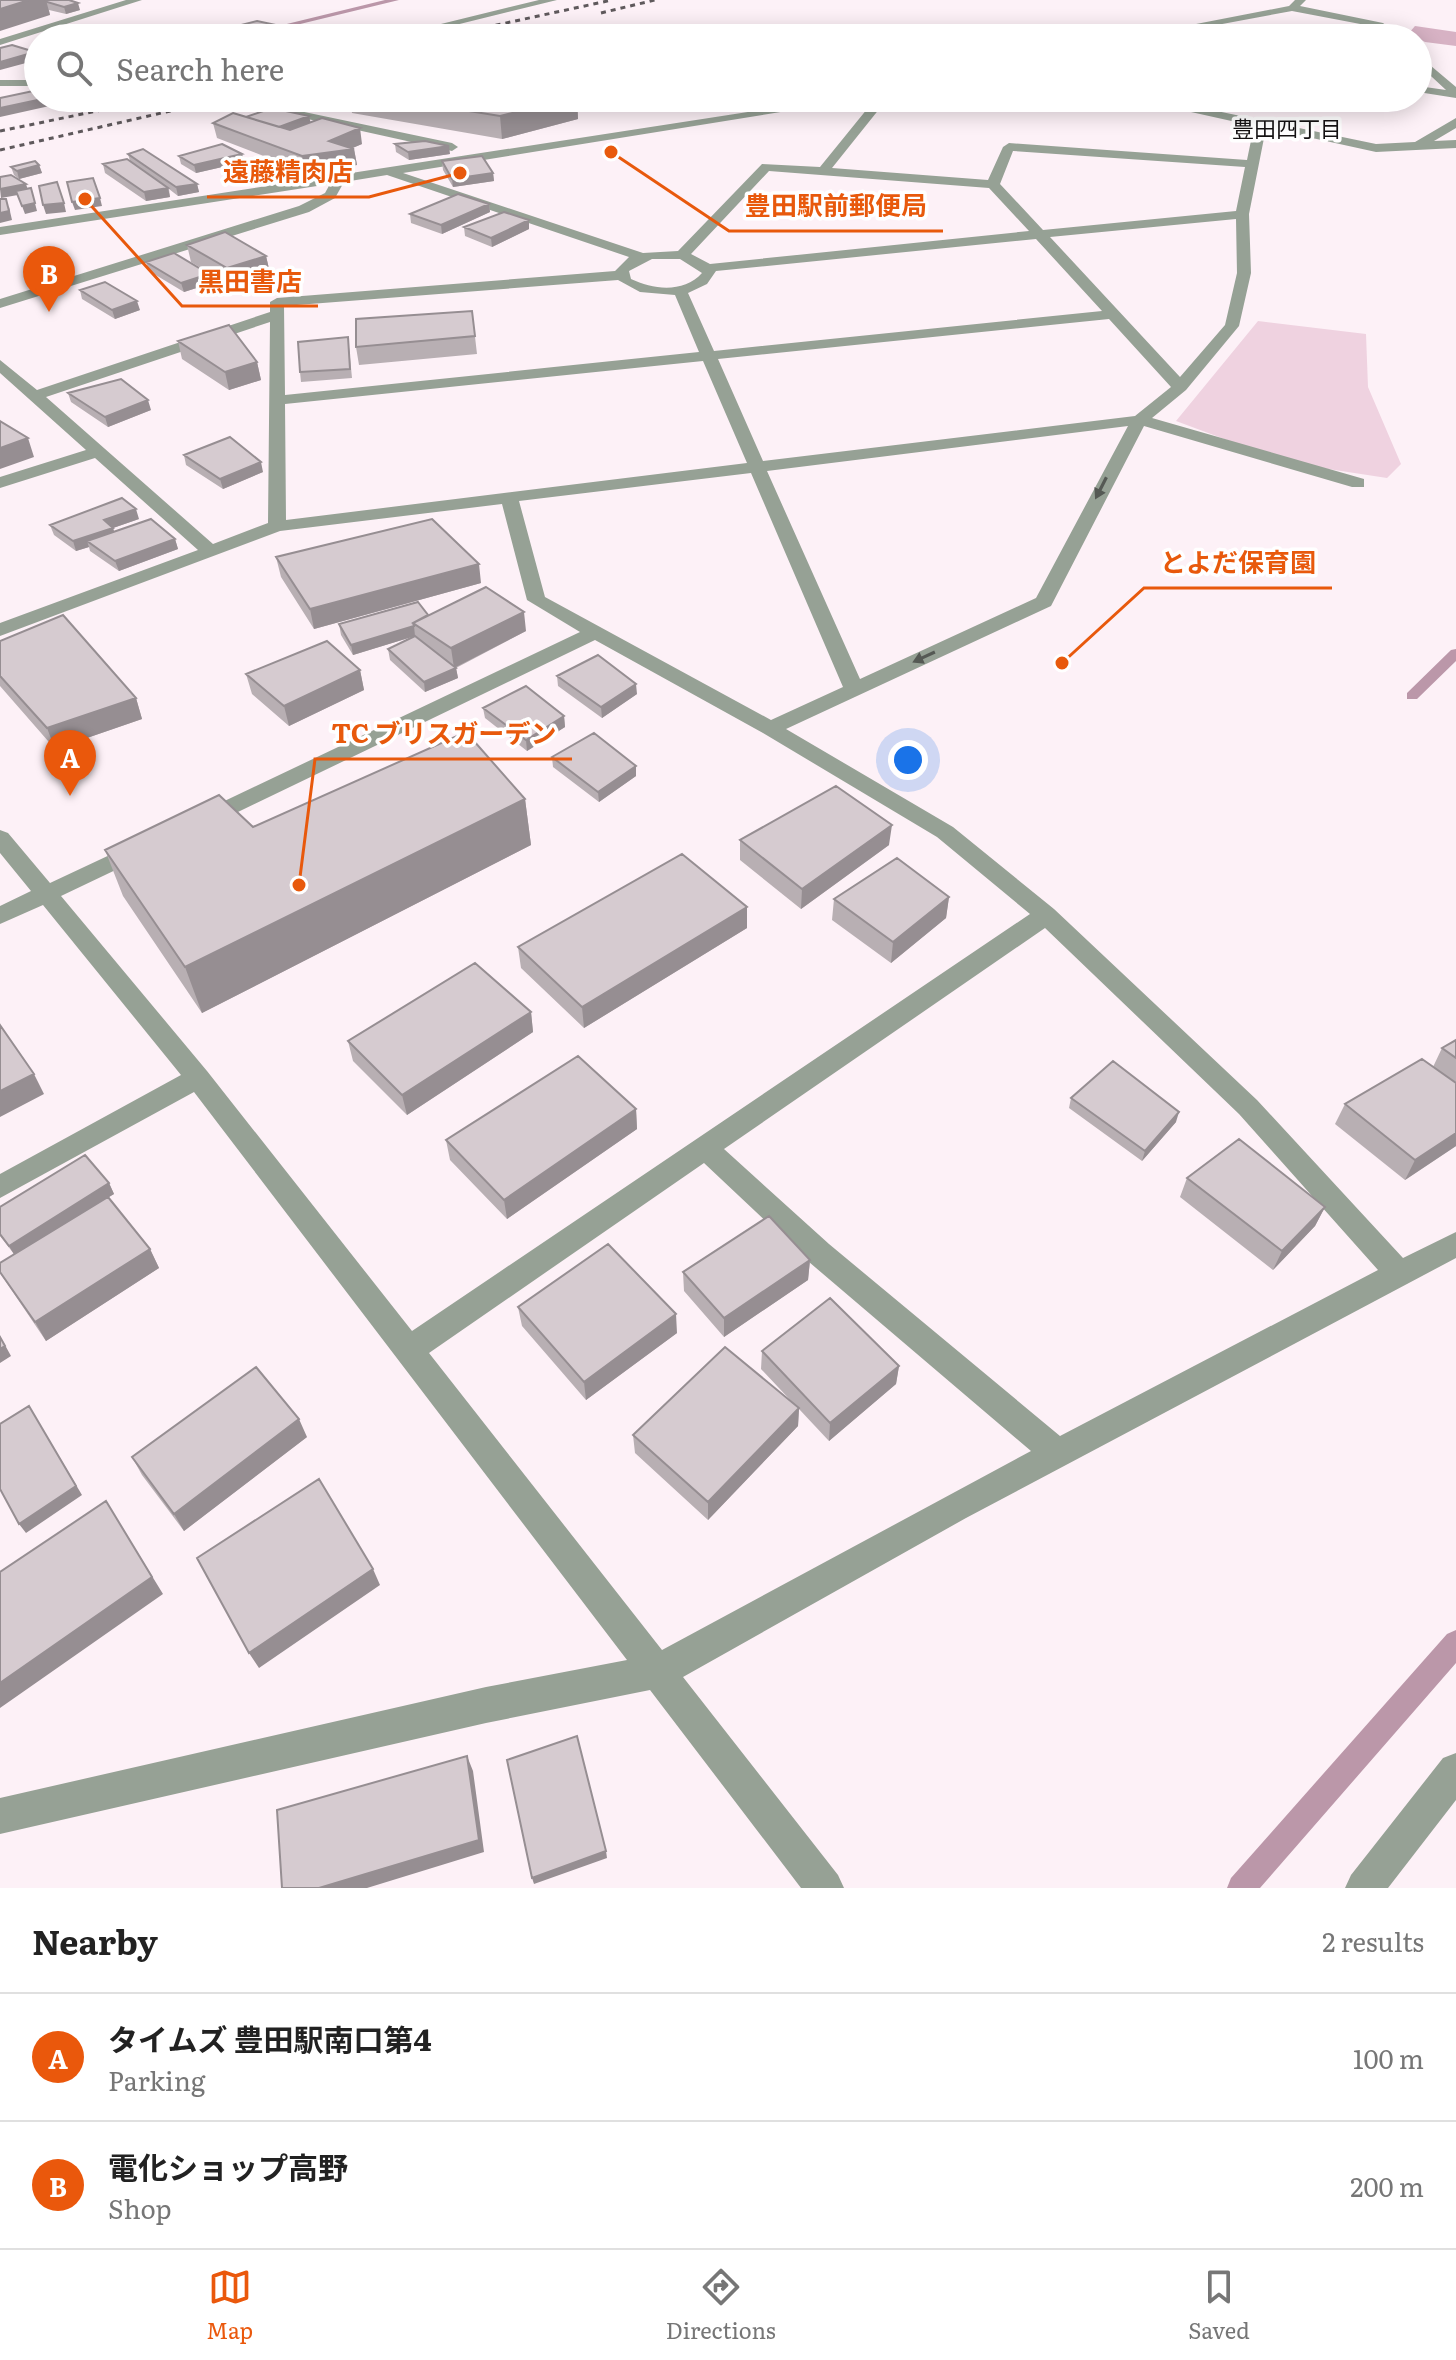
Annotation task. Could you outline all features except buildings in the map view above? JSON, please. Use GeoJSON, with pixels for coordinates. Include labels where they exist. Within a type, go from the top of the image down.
{"type":"FeatureCollection","features":[{"type":"Feature","properties":{"kind":"street"},"geometry":{"type":"LineString","coordinates":[[59,24],[137,0]]}},
{"type":"Feature","properties":{"kind":"street"},"geometry":{"type":"LineString","coordinates":[[449,24],[552,0]]}},
{"type":"Feature","properties":{"kind":"street"},"geometry":{"type":"LineString","coordinates":[[1203,24],[1296,4],[1375,24]]}},
{"type":"Feature","properties":{"kind":"street"},"geometry":{"type":"LineString","coordinates":[[0,42],[24,35]]}},
{"type":"Feature","properties":{"kind":"street"},"geometry":{"type":"LineString","coordinates":[[1432,71],[1456,94]]}},
{"type":"Feature","properties":{"kind":"street"},"geometry":{"type":"LineString","coordinates":[[0,83],[24,83]]}},
{"type":"Feature","properties":{"kind":"street"},"geometry":{"type":"LineString","coordinates":[[1432,91],[1456,94]]}},
{"type":"Feature","properties":{"kind":"street"},"geometry":{"type":"LineString","coordinates":[[290,112],[492,154]]}},
{"type":"Feature","properties":{"kind":"street"},"geometry":{"type":"LineString","coordinates":[[0,231],[769,112]]}},
{"type":"Feature","properties":{"kind":"street"},"geometry":{"type":"LineString","coordinates":[[823,171],[871,112]]}},
{"type":"Feature","properties":{"kind":"street"},"geometry":{"type":"LineString","coordinates":[[1208,112],[1376,148],[1456,144]]}},
{"type":"Feature","properties":{"kind":"street"},"geometry":{"type":"LineString","coordinates":[[1404,149],[1438,136],[1456,122]]}},
{"type":"Feature","properties":{"kind":"street"},"geometry":{"type":"LineString","coordinates":[[770,728],[1044,602],[1121,450],[1140,420],[1180,387],[1232,326],[1244,273],[1242,214],[1261,123]]}},
{"type":"Feature","properties":{"kind":"street"},"geometry":{"type":"LineString","coordinates":[[993,184],[1009,147],[1251,164]]}},
{"type":"Feature","properties":{"kind":"street"},"geometry":{"type":"LineString","coordinates":[[682,255],[766,167],[993,184],[1180,387]]}},
{"type":"Feature","properties":{"kind":"street"},"geometry":{"type":"LineString","coordinates":[[386,171],[642,257],[682,255],[708,268],[1242,214]]}},
{"type":"Feature","properties":{"kind":"street"},"geometry":{"type":"LineString","coordinates":[[3,303],[304,209],[330,195],[339,179]]}},
{"type":"Feature","properties":{"kind":"street"},"geometry":{"type":"LineString","coordinates":[[621,275],[625,265],[642,257]]}},
{"type":"Feature","properties":{"kind":"street"},"geometry":{"type":"LineString","coordinates":[[277,526],[277,302],[621,275],[642,289],[680,290],[706,278],[708,268]]}},
{"type":"Feature","properties":{"kind":"street"},"geometry":{"type":"LineString","coordinates":[[680,290],[854,689]]}},
{"type":"Feature","properties":{"kind":"street"},"geometry":{"type":"LineString","coordinates":[[37,395],[278,314]]}},
{"type":"Feature","properties":{"kind":"street"},"geometry":{"type":"LineString","coordinates":[[278,400],[1114,314]]}},
{"type":"Feature","properties":{"kind":"street"},"geometry":{"type":"LineString","coordinates":[[0,365],[211,552]]}},
{"type":"Feature","properties":{"kind":"street"},"geometry":{"type":"LineString","coordinates":[[0,630],[277,526],[1140,420],[1358,483]]}},
{"type":"Feature","properties":{"kind":"street"},"geometry":{"type":"LineString","coordinates":[[0,483],[98,451]]}},
{"type":"Feature","properties":{"kind":"street"},"geometry":{"type":"LineString","coordinates":[[509,496],[536,600],[770,728],[945,832],[1046,915],[1248,1107],[1398,1272]]}},
{"type":"Feature","properties":{"kind":"street"},"geometry":{"type":"LineString","coordinates":[[186,828],[596,632]]}},
{"type":"Feature","properties":{"kind":"street"},"geometry":{"type":"LineString","coordinates":[[0,838],[198,1078],[825,1888]]}},
{"type":"Feature","properties":{"kind":"street"},"geometry":{"type":"LineString","coordinates":[[0,916],[157,841]]}},
{"type":"Feature","properties":{"kind":"street"},"geometry":{"type":"LineString","coordinates":[[409,1350],[1046,915]]}},
{"type":"Feature","properties":{"kind":"street"},"geometry":{"type":"LineString","coordinates":[[0,1187],[198,1078]]}},
{"type":"Feature","properties":{"kind":"street"},"geometry":{"type":"LineString","coordinates":[[704,1147],[819,1253],[1057,1453]]}},
{"type":"Feature","properties":{"kind":"street"},"geometry":{"type":"LineString","coordinates":[[0,1816],[486,1705],[659,1671],[1057,1453],[1456,1244]]}},
{"type":"Feature","properties":{"kind":"street"},"geometry":{"type":"LineString","coordinates":[[1364,1888],[1456,1771]]}},
{"type":"Feature","properties":{"kind":"shaded area"},"geometry":{"type":"Polygon","coordinates":[[[1432,28],[1456,32],[1456,46],[1432,43],[1432,28]]]}},
{"type":"Feature","properties":{"kind":"shaded area"},"geometry":{"type":"Polygon","coordinates":[[[1258,321],[1366,334],[1368,387],[1401,464],[1387,478],[1289,463],[1176,421],[1258,321]]]}},
{"type":"Feature","properties":{"kind":"waterway"},"geometry":{"type":"LineString","coordinates":[[293,24],[395,0]]}},
{"type":"Feature","properties":{"kind":"waterway"},"geometry":{"type":"LineString","coordinates":[[1412,696],[1456,653]]}},
{"type":"Feature","properties":{"kind":"waterway"},"geometry":{"type":"LineString","coordinates":[[1241,1888],[1456,1643]]}},
{"type":"Feature","properties":{"kind":"railway"},"geometry":{"type":"LineString","coordinates":[[501,24],[612,0]]}},
{"type":"Feature","properties":{"kind":"railway"},"geometry":{"type":"LineString","coordinates":[[601,13],[655,0]]}},
{"type":"Feature","properties":{"kind":"railway"},"geometry":{"type":"LineString","coordinates":[[0,131],[92,112]]}},
{"type":"Feature","properties":{"kind":"railway"},"geometry":{"type":"LineString","coordinates":[[0,150],[166,112]]}},
{"type":"Feature","properties":{"kind":"place","name":"豊田駅前郵便局"},"geometry":{"type":"Point","coordinates":[611,152]}},
{"type":"Feature","properties":{"kind":"place","name":"遠藤精肉店"},"geometry":{"type":"Point","coordinates":[460,173]}},
{"type":"Feature","properties":{"kind":"place","name":"黒田書店"},"geometry":{"type":"Point","coordinates":[85,199]}},
{"type":"Feature","properties":{"kind":"place","name":"電化ショップ高野"},"geometry":{"type":"Point","coordinates":[49,312]}},
{"type":"Feature","properties":{"kind":"place","name":"とよだ保育園"},"geometry":{"type":"Point","coordinates":[1062,663]}},
{"type":"Feature","properties":{"kind":"place","name":"タイムズ 豊田駅南口第4"},"geometry":{"type":"Point","coordinates":[70,796]}},
{"type":"Feature","properties":{"kind":"place","name":"TC ブリスガーデン"},"geometry":{"type":"Point","coordinates":[299,885]}},
{"type":"Feature","properties":{"kind":"district","name":"豊田四丁目"},"geometry":{"type":"Point","coordinates":[1287,129]}}]}
